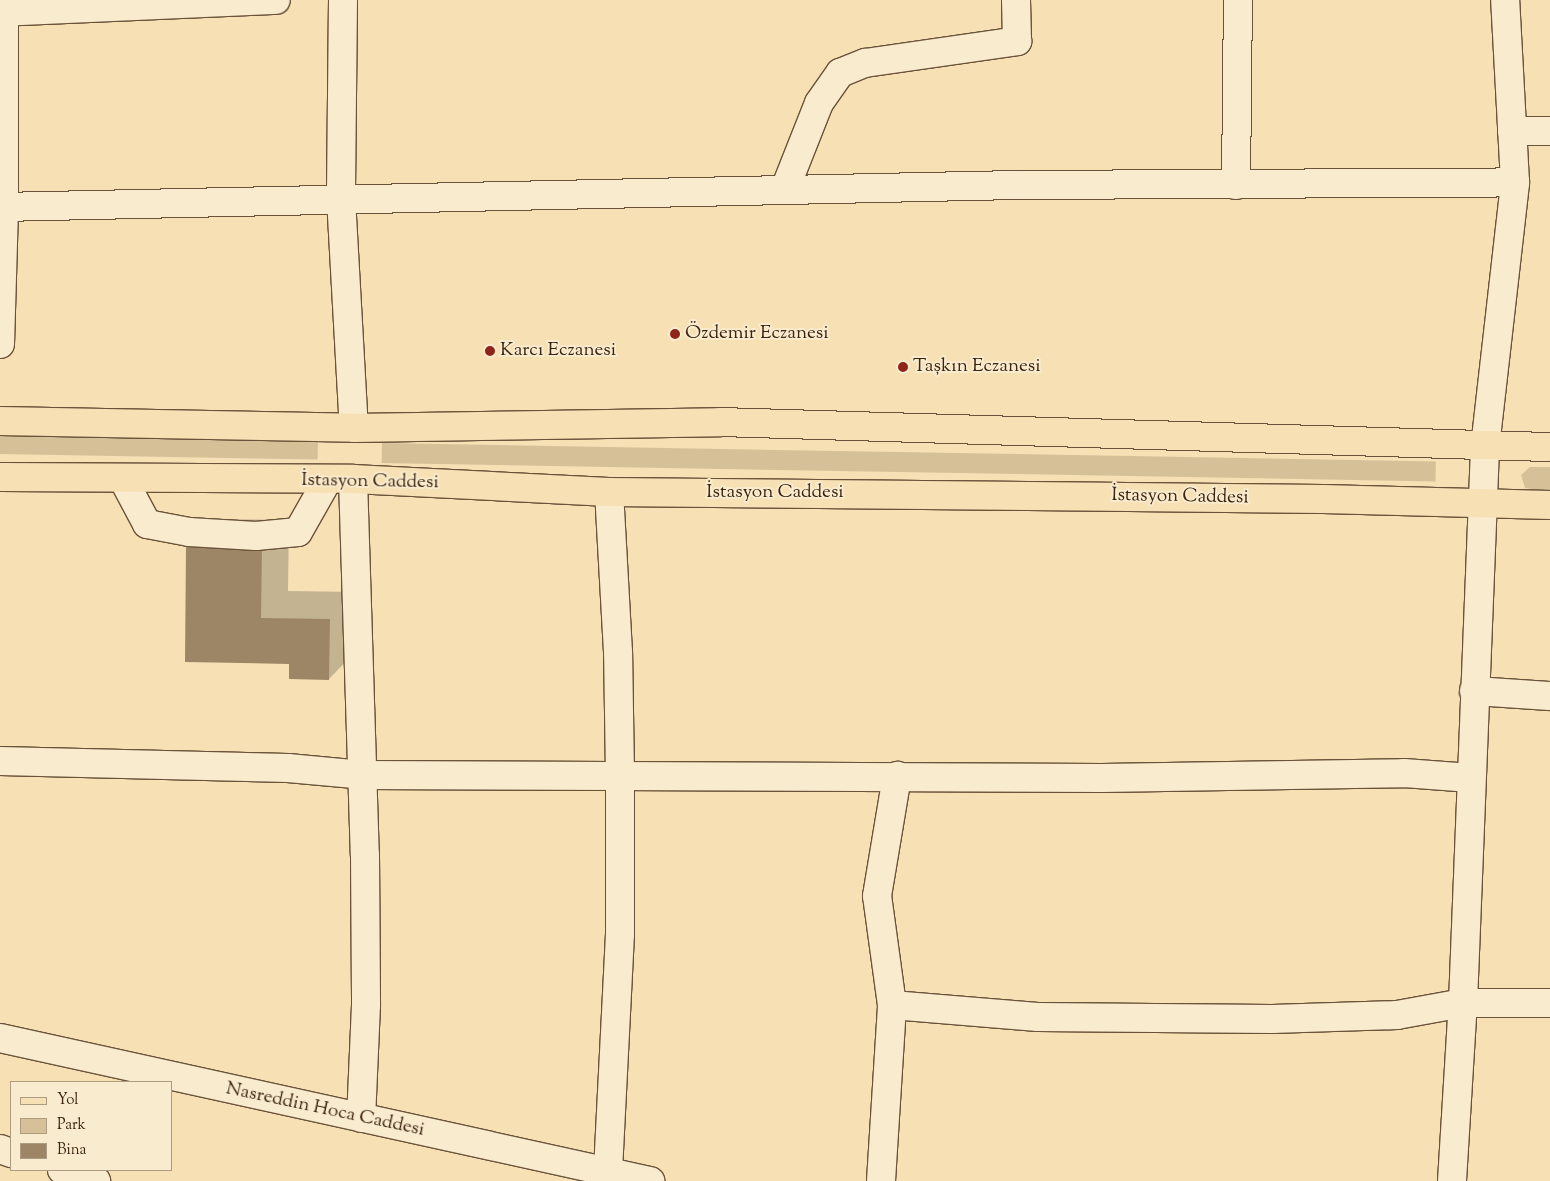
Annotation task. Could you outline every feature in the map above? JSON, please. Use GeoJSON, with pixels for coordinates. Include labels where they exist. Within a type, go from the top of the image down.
{"type":"FeatureCollection","features":[{"type":"Feature","properties":{"kind":"main road"},"geometry":{"type":"LineString","coordinates":[[0,422],[354,428],[720,422],[1485,447],[1550,447]]}},
{"type":"Feature","properties":{"kind":"main road","name":"İstasyon Caddesi"},"geometry":{"type":"LineString","coordinates":[[0,477],[327,481],[353,479],[609,492],[1323,499],[1550,505]]}},
{"type":"Feature","properties":{"kind":"street"},"geometry":{"type":"LineString","coordinates":[[0,344],[2,12],[90,4],[276,0]]}},
{"type":"Feature","properties":{"kind":"street"},"geometry":{"type":"LineString","coordinates":[[343,0],[341,198],[354,428]]}},
{"type":"Feature","properties":{"kind":"street"},"geometry":{"type":"LineString","coordinates":[[785,189],[820,102],[840,73],[865,63],[1017,41],[1016,0]]}},
{"type":"Feature","properties":{"kind":"street"},"geometry":{"type":"LineString","coordinates":[[1236,185],[1238,0]]}},
{"type":"Feature","properties":{"kind":"street"},"geometry":{"type":"LineString","coordinates":[[1452,1181],[1463,1003],[1485,447],[1515,182],[1505,0]]}},
{"type":"Feature","properties":{"kind":"street"},"geometry":{"type":"LineString","coordinates":[[1512,131],[1550,131]]}},
{"type":"Feature","properties":{"kind":"street"},"geometry":{"type":"LineString","coordinates":[[2,206],[785,189],[1515,182]]}},
{"type":"Feature","properties":{"kind":"street"},"geometry":{"type":"LineString","coordinates":[[123,478],[147,524],[189,532],[256,536],[298,532],[327,481]]}},
{"type":"Feature","properties":{"kind":"street"},"geometry":{"type":"LineString","coordinates":[[353,479],[363,775],[366,1005],[361,1118]]}},
{"type":"Feature","properties":{"kind":"street"},"geometry":{"type":"LineString","coordinates":[[608,1171],[620,934],[618,652],[609,492]]}},
{"type":"Feature","properties":{"kind":"street"},"geometry":{"type":"LineString","coordinates":[[1474,691],[1550,696]]}},
{"type":"Feature","properties":{"kind":"street"},"geometry":{"type":"LineString","coordinates":[[0,761],[288,768],[363,775],[1102,778],[1404,773],[1471,778]]}},
{"type":"Feature","properties":{"kind":"street"},"geometry":{"type":"LineString","coordinates":[[881,1181],[892,1004],[877,896],[896,776]]}},
{"type":"Feature","properties":{"kind":"street"},"geometry":{"type":"LineString","coordinates":[[892,1004],[1038,1017],[1272,1019],[1397,1015],[1463,1003],[1550,1003]]}},
{"type":"Feature","properties":{"kind":"street","name":"Nasreddin Hoca Caddesi"},"geometry":{"type":"LineString","coordinates":[[0,1038],[650,1181]]}},
{"type":"Feature","properties":{"kind":"street"},"geometry":{"type":"LineString","coordinates":[[65,1171],[96,1181]]}},
{"type":"Feature","properties":{"kind":"green space"},"geometry":{"type":"Polygon","coordinates":[[[0,434],[318,440],[318,460],[0,454],[0,434]]]}},
{"type":"Feature","properties":{"kind":"green space"},"geometry":{"type":"Polygon","coordinates":[[[382,443],[1436,461],[1435,481],[382,463],[382,443]]]}},
{"type":"Feature","properties":{"kind":"green space"},"geometry":{"type":"Polygon","coordinates":[[[1530,467],[1550,467],[1550,491],[1525,488],[1521,475],[1530,467]]]}},
{"type":"Feature","properties":{"kind":"building"},"geometry":{"type":"Polygon","coordinates":[[[186,546],[262,547],[261,618],[330,619],[329,680],[289,679],[289,664],[185,662],[186,546]]]}},
{"type":"Feature","properties":{"kind":"place","name":"Özdemir Eczanesi"},"geometry":{"type":"Point","coordinates":[675,334]}},
{"type":"Feature","properties":{"kind":"place","name":"Karcı Eczanesi"},"geometry":{"type":"Point","coordinates":[490,351]}},
{"type":"Feature","properties":{"kind":"place","name":"Taşkın Eczanesi"},"geometry":{"type":"Point","coordinates":[903,367]}}]}
